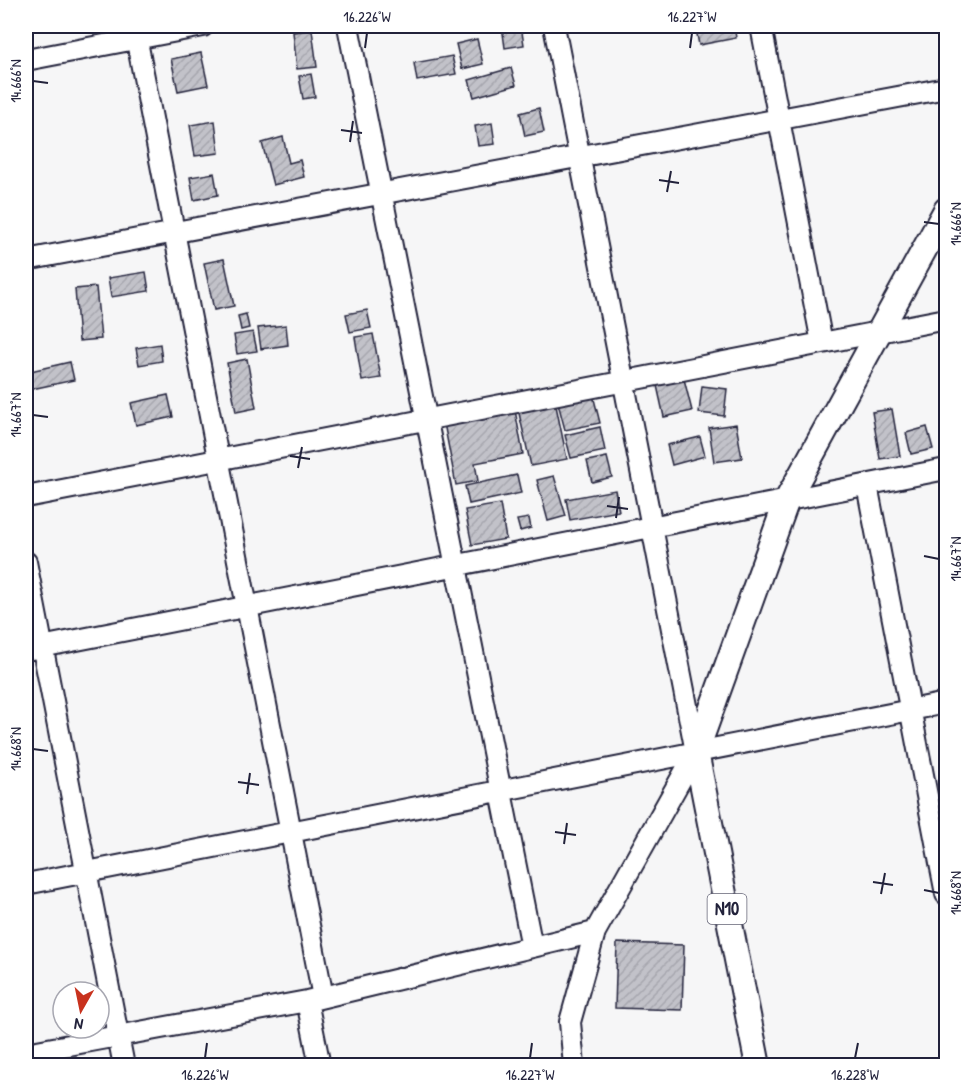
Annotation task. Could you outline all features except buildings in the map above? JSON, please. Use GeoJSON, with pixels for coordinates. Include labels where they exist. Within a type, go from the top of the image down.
{"type":"FeatureCollection","features":[{"type":"Feature","properties":{"kind":"main road"},"geometry":{"type":"LineString","coordinates":[[696,752],[787,500],[946,210]]}},
{"type":"Feature","properties":{"kind":"main road","name":"N10"},"geometry":{"type":"LineString","coordinates":[[696,752],[758,1065]]}},
{"type":"Feature","properties":{"kind":"street"},"geometry":{"type":"LineString","coordinates":[[26,60],[135,32],[204,26]]}},
{"type":"Feature","properties":{"kind":"street"},"geometry":{"type":"LineString","coordinates":[[348,26],[532,947]]}},
{"type":"Feature","properties":{"kind":"street"},"geometry":{"type":"LineString","coordinates":[[554,26],[696,752],[595,932],[570,1022],[573,1065]]}},
{"type":"Feature","properties":{"kind":"street"},"geometry":{"type":"LineString","coordinates":[[761,26],[822,343]]}},
{"type":"Feature","properties":{"kind":"street"},"geometry":{"type":"LineString","coordinates":[[135,32],[291,832],[315,999],[320,1065]]}},
{"type":"Feature","properties":{"kind":"street"},"geometry":{"type":"LineString","coordinates":[[26,260],[946,88]]}},
{"type":"Feature","properties":{"kind":"street"},"geometry":{"type":"LineString","coordinates":[[26,497],[946,319]]}},
{"type":"Feature","properties":{"kind":"street"},"geometry":{"type":"LineString","coordinates":[[34,649],[946,469]]}},
{"type":"Feature","properties":{"kind":"street"},"geometry":{"type":"LineString","coordinates":[[867,485],[946,894]]}},
{"type":"Feature","properties":{"kind":"street"},"geometry":{"type":"LineString","coordinates":[[26,562],[34,649],[86,872],[124,1065]]}},
{"type":"Feature","properties":{"kind":"street"},"geometry":{"type":"LineString","coordinates":[[26,884],[946,703]]}},
{"type":"Feature","properties":{"kind":"street"},"geometry":{"type":"LineString","coordinates":[[26,1053],[315,999],[595,932]]}}]}
